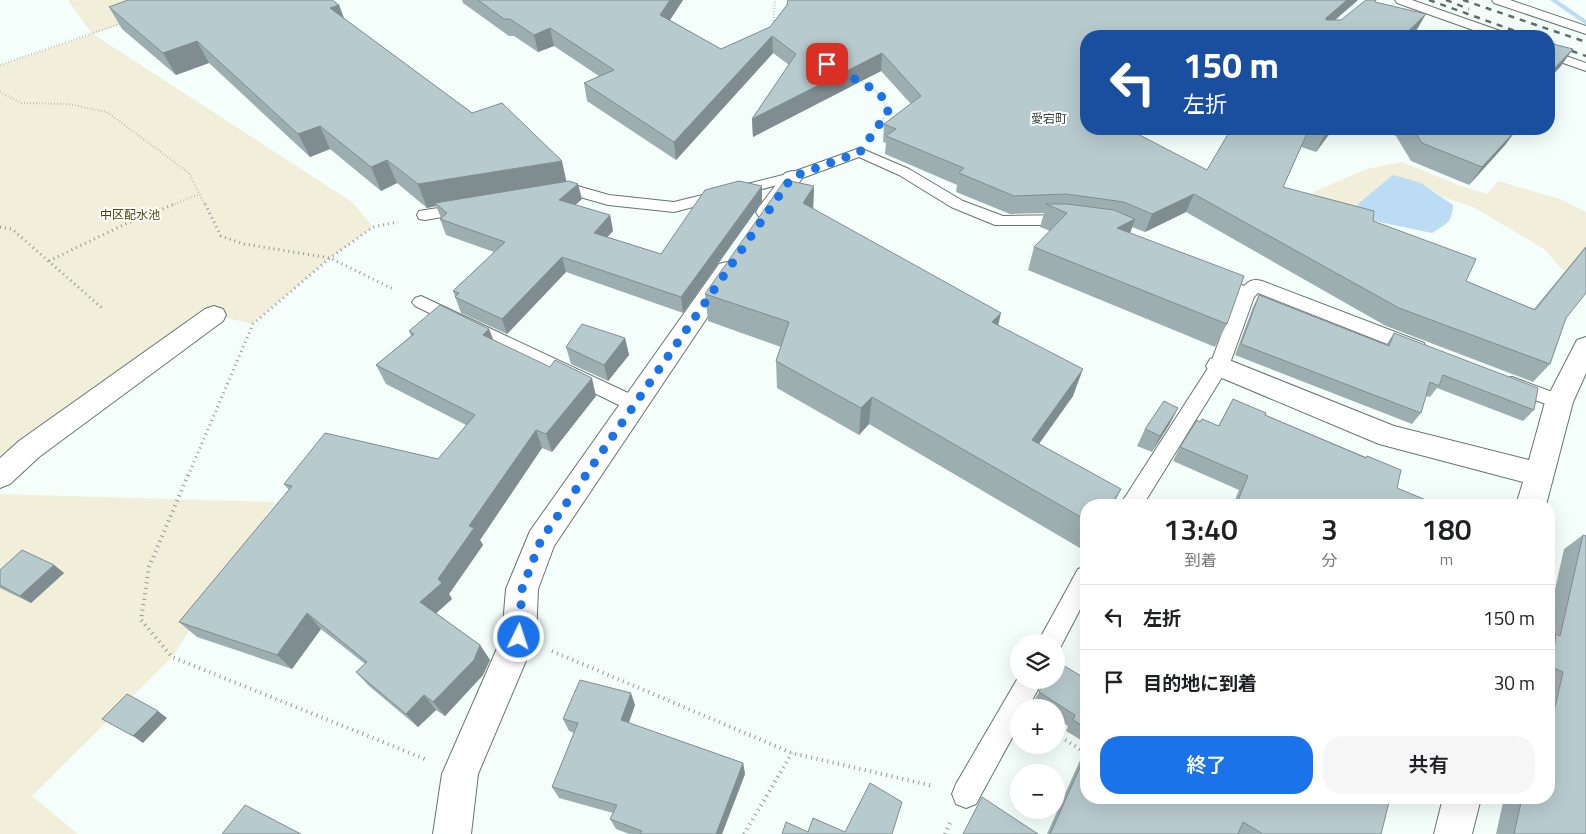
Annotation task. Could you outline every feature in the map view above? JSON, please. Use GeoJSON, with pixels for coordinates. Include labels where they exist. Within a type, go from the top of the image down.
{"type":"FeatureCollection","features":[{"type":"Feature","properties":{"kind":"street"},"geometry":{"type":"LineString","coordinates":[[452,834],[460,774],[519,637],[522,589],[541,540],[792,177]]}},
{"type":"Feature","properties":{"kind":"street"},"geometry":{"type":"LineString","coordinates":[[0,476],[29,449],[214,315]]}},
{"type":"Feature","properties":{"kind":"street"},"geometry":{"type":"LineString","coordinates":[[1533,499],[1559,402],[1586,346]]}},
{"type":"Feature","properties":{"kind":"street"},"geometry":{"type":"LineString","coordinates":[[1219,366],[1389,436],[1539,474]]}},
{"type":"Feature","properties":{"kind":"lane"},"geometry":{"type":"LineString","coordinates":[[1401,0],[1484,30]]}},
{"type":"Feature","properties":{"kind":"lane"},"geometry":{"type":"LineString","coordinates":[[1498,0],[1586,30]]}},
{"type":"Feature","properties":{"kind":"lane"},"geometry":{"type":"LineString","coordinates":[[1555,56],[1586,67]]}},
{"type":"Feature","properties":{"kind":"lane"},"geometry":{"type":"LineString","coordinates":[[537,196],[574,190],[608,200],[674,207],[792,177],[860,152],[904,172],[957,204],[1001,221],[1061,219],[1081,222]]}},
{"type":"Feature","properties":{"kind":"lane"},"geometry":{"type":"LineString","coordinates":[[425,215],[481,206]]}},
{"type":"Feature","properties":{"kind":"lane"},"geometry":{"type":"LineString","coordinates":[[1204,272],[1246,294]]}},
{"type":"Feature","properties":{"kind":"lane"},"geometry":{"type":"LineString","coordinates":[[1135,499],[1219,366],[1246,294],[1256,285],[1430,353]]}},
{"type":"Feature","properties":{"kind":"lane"},"geometry":{"type":"LineString","coordinates":[[420,302],[634,404]]}},
{"type":"Feature","properties":{"kind":"lane"},"geometry":{"type":"LineString","coordinates":[[1495,377],[1559,402]]}},
{"type":"Feature","properties":{"kind":"lane"},"geometry":{"type":"LineString","coordinates":[[1055,634],[1080,592]]}},
{"type":"Feature","properties":{"kind":"lane"},"geometry":{"type":"LineString","coordinates":[[966,794],[1025,689]]}},
{"type":"Feature","properties":{"kind":"path"},"geometry":{"type":"LineString","coordinates":[[773,29],[775,0]]}},
{"type":"Feature","properties":{"kind":"path"},"geometry":{"type":"LineString","coordinates":[[0,65],[127,22]]}},
{"type":"Feature","properties":{"kind":"path"},"geometry":{"type":"LineString","coordinates":[[852,77],[875,90],[885,100],[888,112],[860,152]]}},
{"type":"Feature","properties":{"kind":"path"},"geometry":{"type":"LineString","coordinates":[[0,92],[21,103],[68,104],[107,112],[189,173],[221,236],[244,244],[330,258],[420,302]]}},
{"type":"Feature","properties":{"kind":"path"},"geometry":{"type":"LineString","coordinates":[[1132,141],[1137,135]]}},
{"type":"Feature","properties":{"kind":"path"},"geometry":{"type":"LineString","coordinates":[[49,261],[123,225],[200,194]]}},
{"type":"Feature","properties":{"kind":"path"},"geometry":{"type":"LineString","coordinates":[[0,227],[12,229],[102,308]]}},
{"type":"Feature","properties":{"kind":"path"},"geometry":{"type":"LineString","coordinates":[[373,228],[330,258],[253,324],[149,568],[141,620],[172,657],[460,774]]}},
{"type":"Feature","properties":{"kind":"path"},"geometry":{"type":"LineString","coordinates":[[519,637],[792,753],[966,794]]}},
{"type":"Feature","properties":{"kind":"path"},"geometry":{"type":"LineString","coordinates":[[1065,740],[1080,749]]}},
{"type":"Feature","properties":{"kind":"path"},"geometry":{"type":"LineString","coordinates":[[744,834],[792,753]]}},
{"type":"Feature","properties":{"kind":"green space","name":"中区配水池"},"geometry":{"type":"Polygon","coordinates":[[[68,0],[146,0],[136,19],[93,34],[352,202],[373,227],[330,258],[253,324],[214,315],[0,476],[0,65],[92,34],[68,0]]]}},
{"type":"Feature","properties":{"kind":"green space"},"geometry":{"type":"Polygon","coordinates":[[[1402,162],[1461,186],[1487,194],[1498,181],[1563,200],[1586,212],[1586,284],[1578,282],[1560,267],[1544,249],[1473,207],[1443,197],[1421,183],[1355,217],[1312,205],[1313,192],[1367,169],[1402,162]]]}},
{"type":"Feature","properties":{"kind":"green space"},"geometry":{"type":"Polygon","coordinates":[[[0,494],[275,502],[172,657],[32,796],[78,834],[0,834],[0,494]]]}},
{"type":"Feature","properties":{"kind":"water"},"geometry":{"type":"Polygon","coordinates":[[[1393,175],[1421,183],[1453,205],[1450,219],[1432,233],[1355,217],[1358,204],[1393,175]]]}},
{"type":"Feature","properties":{"kind":"building"},"geometry":{"type":"Polygon","coordinates":[[[128,0],[332,0],[339,5],[330,8],[472,113],[502,103],[562,161],[418,184],[387,160],[371,167],[320,126],[298,134],[197,41],[163,53],[109,7],[128,0]]]}},
{"type":"Feature","properties":{"kind":"building"},"geometry":{"type":"Polygon","coordinates":[[[478,0],[670,0],[660,15],[721,49],[770,27],[787,5],[788,0],[1347,0],[1326,18],[1326,20],[1341,20],[1366,0],[1376,0],[1375,2],[1426,14],[1409,30],[1080,30],[1080,135],[1140,135],[1207,170],[1227,135],[1306,135],[1283,187],[1374,211],[1373,221],[1476,259],[1466,281],[1535,310],[1586,247],[1586,293],[1566,318],[1550,364],[1399,308],[1194,194],[1152,214],[1124,202],[1066,194],[1014,196],[959,173],[964,168],[886,136],[896,129],[884,124],[921,96],[882,53],[752,119],[796,54],[772,36],[674,142],[584,83],[614,70],[550,28],[534,35],[510,19],[504,19],[478,0]]]}},
{"type":"Feature","properties":{"kind":"building"},"geometry":{"type":"Polygon","coordinates":[[[1555,44],[1573,49],[1555,68],[1555,44]]]}},
{"type":"Feature","properties":{"kind":"building"},"geometry":{"type":"Polygon","coordinates":[[[1417,135],[1511,135],[1482,167],[1422,143],[1417,135]]]}},
{"type":"Feature","properties":{"kind":"building"},"geometry":{"type":"Polygon","coordinates":[[[785,180],[814,186],[803,203],[1001,313],[992,322],[1083,369],[1032,440],[1121,489],[1115,499],[1080,499],[1080,517],[872,397],[861,408],[776,361],[789,322],[705,294],[785,180]]]}},
{"type":"Feature","properties":{"kind":"building"},"geometry":{"type":"Polygon","coordinates":[[[569,181],[578,184],[559,200],[610,215],[594,233],[661,254],[705,190],[739,181],[762,186],[681,297],[562,257],[502,319],[455,297],[459,293],[453,291],[505,242],[440,219],[447,213],[435,203],[569,181]]]}},
{"type":"Feature","properties":{"kind":"building"},"geometry":{"type":"Polygon","coordinates":[[[1046,204],[1067,204],[1114,210],[1135,219],[1117,228],[1244,276],[1227,324],[1034,247],[1067,213],[1046,204]]]}},
{"type":"Feature","properties":{"kind":"building"},"geometry":{"type":"Polygon","coordinates":[[[1259,295],[1389,346],[1394,333],[1538,388],[1534,410],[1443,375],[1439,386],[1430,382],[1421,413],[1241,344],[1259,295]]]}},
{"type":"Feature","properties":{"kind":"building"},"geometry":{"type":"Polygon","coordinates":[[[440,305],[489,329],[483,335],[550,367],[555,360],[592,378],[546,434],[536,430],[469,526],[474,528],[438,579],[442,583],[420,602],[480,645],[474,660],[433,702],[424,695],[406,714],[356,672],[367,662],[307,613],[277,655],[179,622],[292,486],[284,484],[325,433],[438,459],[475,415],[376,365],[414,334],[409,331],[440,305]]]}},
{"type":"Feature","properties":{"kind":"building"},"geometry":{"type":"Polygon","coordinates":[[[582,324],[625,338],[604,365],[566,347],[582,324]]]}},
{"type":"Feature","properties":{"kind":"building"},"geometry":{"type":"Polygon","coordinates":[[[1233,399],[1266,413],[1265,415],[1366,458],[1367,456],[1401,470],[1397,488],[1424,499],[1238,499],[1248,476],[1180,447],[1197,420],[1200,422],[1202,419],[1219,426],[1233,399]]]}},
{"type":"Feature","properties":{"kind":"building"},"geometry":{"type":"Polygon","coordinates":[[[1164,401],[1178,408],[1160,436],[1145,429],[1164,401]]]}},
{"type":"Feature","properties":{"kind":"building"},"geometry":{"type":"Polygon","coordinates":[[[1583,535],[1586,536],[1586,834],[1514,834],[1521,804],[1555,804],[1555,707],[1563,672],[1555,668],[1555,642],[1556,634],[1560,636],[1583,535]]]}},
{"type":"Feature","properties":{"kind":"building"},"geometry":{"type":"Polygon","coordinates":[[[22,550],[54,565],[20,596],[0,585],[0,570],[22,550]]]}},
{"type":"Feature","properties":{"kind":"building"},"geometry":{"type":"Polygon","coordinates":[[[1065,666],[1080,675],[1080,724],[1073,720],[1075,715],[1065,709],[1065,699],[1050,699],[1039,692],[1040,689],[1065,689],[1065,666]]]}},
{"type":"Feature","properties":{"kind":"building"},"geometry":{"type":"Polygon","coordinates":[[[580,680],[631,693],[621,720],[743,763],[716,834],[640,834],[642,831],[610,819],[617,805],[552,787],[578,723],[563,719],[580,680]]]}},
{"type":"Feature","properties":{"kind":"building"},"geometry":{"type":"Polygon","coordinates":[[[127,694],[158,711],[133,736],[102,719],[127,694]]]}},
{"type":"Feature","properties":{"kind":"building"},"geometry":{"type":"Polygon","coordinates":[[[1080,767],[1080,804],[1388,804],[1381,834],[1263,834],[1243,822],[1238,834],[1050,834],[1057,819],[1065,819],[1065,801],[1080,767]]]}},
{"type":"Feature","properties":{"kind":"building"},"geometry":{"type":"Polygon","coordinates":[[[870,783],[902,802],[892,834],[782,834],[786,822],[808,832],[813,818],[845,832],[870,783]]]}},
{"type":"Feature","properties":{"kind":"building"},"geometry":{"type":"Polygon","coordinates":[[[982,797],[1010,816],[1010,819],[1015,819],[1038,834],[963,834],[982,797]]]}},
{"type":"Feature","properties":{"kind":"building"},"geometry":{"type":"Polygon","coordinates":[[[245,805],[301,834],[222,834],[245,805]]]}},
{"type":"Feature","properties":{"kind":"waterway"},"geometry":{"type":"LineString","coordinates":[[1553,0],[1586,23]]}},
{"type":"Feature","properties":{"kind":"railway"},"geometry":{"type":"LineString","coordinates":[[1429,0],[1512,30]]}},
{"type":"Feature","properties":{"kind":"railway"},"geometry":{"type":"LineString","coordinates":[[1446,0],[1469,9]]}},
{"type":"Feature","properties":{"kind":"railway"},"geometry":{"type":"LineString","coordinates":[[1463,0],[1551,30]]}},
{"type":"Feature","properties":{"kind":"railway"},"geometry":{"type":"LineString","coordinates":[[1555,31],[1586,42]]}},
{"type":"Feature","properties":{"kind":"railway"},"geometry":{"type":"LineString","coordinates":[[1555,45],[1586,56]]}},
{"type":"Feature","properties":{"kind":"district","name":"愛宕町"},"geometry":{"type":"Point","coordinates":[1049,118]}},
{"type":"Feature","properties":{"kind":"route"},"geometry":{"type":"LineString","coordinates":[[519,637],[522,589],[541,540],[792,177],[860,152],[888,112],[885,100],[875,90],[827,64]]}}]}
